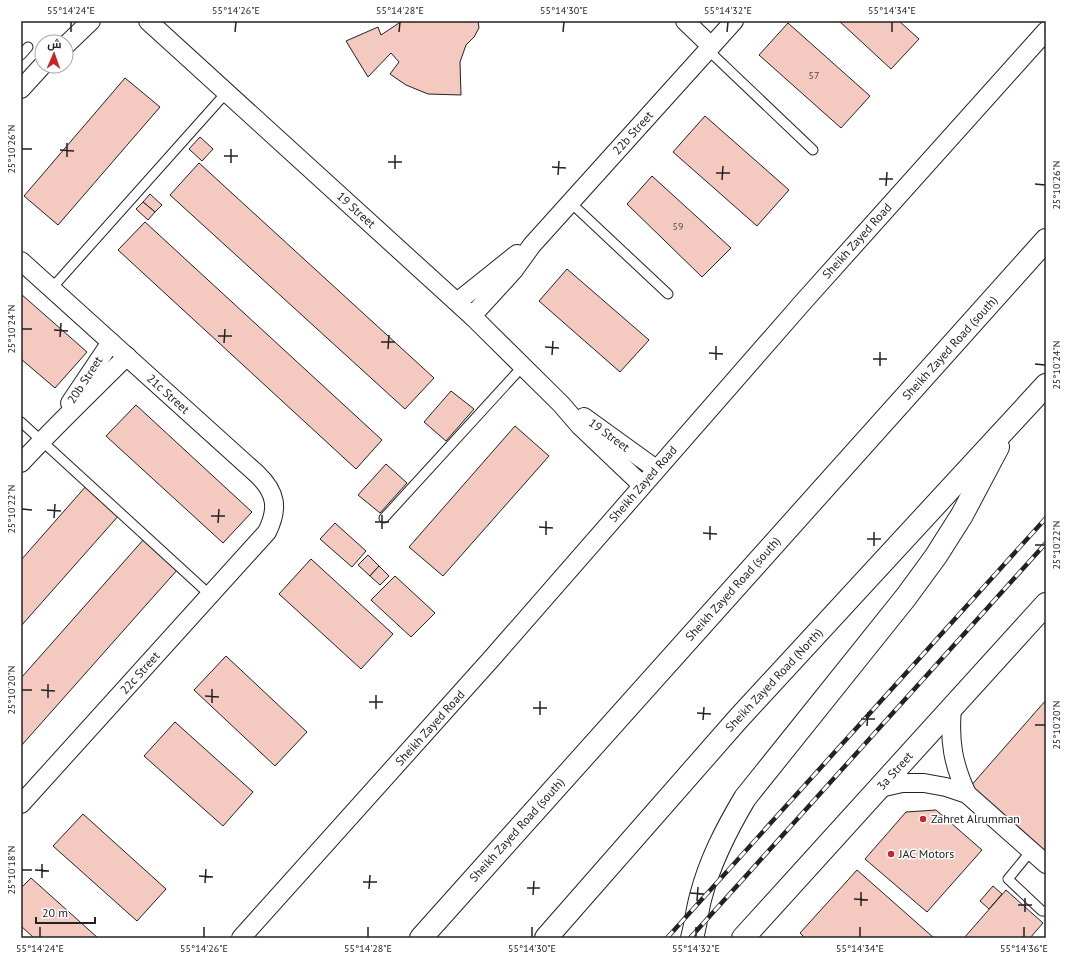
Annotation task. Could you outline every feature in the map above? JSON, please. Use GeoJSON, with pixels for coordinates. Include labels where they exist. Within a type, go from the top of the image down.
{"type":"FeatureCollection","features":[{"type":"Feature","properties":{"kind":"main road","name":"Sheikh Zayed Road (south)"},"geometry":{"type":"LineString","coordinates":[[421,937],[1046,240]]}},
{"type":"Feature","properties":{"kind":"main road"},"geometry":{"type":"LineString","coordinates":[[692,938],[701,896],[712,862],[726,829],[745,798],[906,597],[936,556],[983,478],[1008,427],[1046,384]]}},
{"type":"Feature","properties":{"kind":"main road","name":"Sheikh Zayed Road (North)"},"geometry":{"type":"LineString","coordinates":[[546,938],[738,719],[1008,427]]}},
{"type":"Feature","properties":{"kind":"main road","name":"3a Street"},"geometry":{"type":"LineString","coordinates":[[743,938],[1044,609]]}},
{"type":"Feature","properties":{"kind":"street"},"geometry":{"type":"LineString","coordinates":[[63,34],[73,21]]}},
{"type":"Feature","properties":{"kind":"street"},"geometry":{"type":"LineString","coordinates":[[74,37],[91,21]]}},
{"type":"Feature","properties":{"kind":"street","name":"19 Street"},"geometry":{"type":"LineString","coordinates":[[148,21],[458,302],[523,366],[580,426],[642,485]]}},
{"type":"Feature","properties":{"kind":"street"},"geometry":{"type":"LineString","coordinates":[[685,21],[713,43]]}},
{"type":"Feature","properties":{"kind":"street"},"geometry":{"type":"LineString","coordinates":[[702,21],[713,43]]}},
{"type":"Feature","properties":{"kind":"street","name":"22b Street"},"geometry":{"type":"LineString","coordinates":[[472,316],[514,270],[532,245],[734,21]]}},
{"type":"Feature","properties":{"kind":"street","name":"Sheikh Zayed Road"},"geometry":{"type":"LineString","coordinates":[[242,938],[488,663],[809,295],[1046,31]]}},
{"type":"Feature","properties":{"kind":"street"},"geometry":{"type":"LineString","coordinates":[[21,89],[35,74]]}},
{"type":"Feature","properties":{"kind":"street","name":"22b Street"},"geometry":{"type":"LineString","coordinates":[[458,302],[507,261],[532,245]]}},
{"type":"Feature","properties":{"kind":"street","name":"21c Street"},"geometry":{"type":"LineString","coordinates":[[21,261],[267,483],[273,495],[273,521],[267,532],[258,542]]}},
{"type":"Feature","properties":{"kind":"street","name":"20b Street"},"geometry":{"type":"LineString","coordinates":[[61,420],[74,397],[110,342]]}},
{"type":"Feature","properties":{"kind":"street","name":"20b Street"},"geometry":{"type":"LineString","coordinates":[[21,463],[61,420],[81,403],[127,356]]}},
{"type":"Feature","properties":{"kind":"street","name":"19 Street"},"geometry":{"type":"LineString","coordinates":[[560,404],[578,413],[656,469]]}},
{"type":"Feature","properties":{"kind":"street","name":"22c Street"},"geometry":{"type":"LineString","coordinates":[[21,804],[258,542]]}},
{"type":"Feature","properties":{"kind":"street"},"geometry":{"type":"LineString","coordinates":[[952,708],[950,730],[952,752],[958,774],[967,794]]}},
{"type":"Feature","properties":{"kind":"street"},"geometry":{"type":"LineString","coordinates":[[880,788],[902,783],[924,783],[946,787],[967,794],[1046,864]]}},
{"type":"Feature","properties":{"kind":"lane"},"geometry":{"type":"LineString","coordinates":[[713,43],[813,150]]}},
{"type":"Feature","properties":{"kind":"lane"},"geometry":{"type":"LineString","coordinates":[[21,55],[28,47]]}},
{"type":"Feature","properties":{"kind":"lane"},"geometry":{"type":"LineString","coordinates":[[52,288],[226,93]]}},
{"type":"Feature","properties":{"kind":"lane"},"geometry":{"type":"LineString","coordinates":[[571,203],[668,294]]}},
{"type":"Feature","properties":{"kind":"lane"},"geometry":{"type":"LineString","coordinates":[[384,518],[523,366]]}},
{"type":"Feature","properties":{"kind":"lane"},"geometry":{"type":"LineString","coordinates":[[21,422],[210,595]]}},
{"type":"Feature","properties":{"kind":"lane"},"geometry":{"type":"LineString","coordinates":[[1031,851],[1008,879],[1042,911],[1046,911]]}},
{"type":"Feature","properties":{"kind":"building"},"geometry":{"type":"Polygon","coordinates":[[[402,21],[478,21],[479,28],[474,37],[466,45],[460,62],[461,95],[428,94],[406,85],[390,74],[399,62],[391,53],[368,77],[346,41],[378,27],[381,35],[402,21]]]}},
{"type":"Feature","properties":{"kind":"building"},"geometry":{"type":"Polygon","coordinates":[[[839,21],[899,21],[919,39],[891,69],[839,21]]]}},
{"type":"Feature","properties":{"kind":"building"},"geometry":{"type":"Polygon","coordinates":[[[788,23],[870,96],[841,128],[759,55],[788,23]]]}},
{"type":"Feature","properties":{"kind":"building"},"geometry":{"type":"Polygon","coordinates":[[[125,78],[160,107],[58,225],[24,196],[125,78]]]}},
{"type":"Feature","properties":{"kind":"building"},"geometry":{"type":"Polygon","coordinates":[[[705,116],[789,190],[757,226],[673,152],[705,116]]]}},
{"type":"Feature","properties":{"kind":"building"},"geometry":{"type":"Polygon","coordinates":[[[200,137],[213,149],[202,161],[189,149],[200,137]]]}},
{"type":"Feature","properties":{"kind":"building"},"geometry":{"type":"Polygon","coordinates":[[[199,163],[434,378],[405,409],[170,195],[199,163]]]}},
{"type":"Feature","properties":{"kind":"building"},"geometry":{"type":"Polygon","coordinates":[[[652,176],[731,248],[702,277],[627,204],[652,176]]]}},
{"type":"Feature","properties":{"kind":"building"},"geometry":{"type":"Polygon","coordinates":[[[150,194],[162,205],[155,212],[143,202],[150,194]]]}},
{"type":"Feature","properties":{"kind":"building"},"geometry":{"type":"Polygon","coordinates":[[[143,202],[155,212],[148,220],[136,209],[143,202]]]}},
{"type":"Feature","properties":{"kind":"building"},"geometry":{"type":"Polygon","coordinates":[[[145,222],[382,440],[356,469],[118,250],[145,222]]]}},
{"type":"Feature","properties":{"kind":"building"},"geometry":{"type":"Polygon","coordinates":[[[567,269],[649,340],[620,372],[539,301],[567,269]]]}},
{"type":"Feature","properties":{"kind":"building"},"geometry":{"type":"Polygon","coordinates":[[[21,294],[87,352],[55,388],[21,359],[21,294]]]}},
{"type":"Feature","properties":{"kind":"building"},"geometry":{"type":"Polygon","coordinates":[[[451,391],[474,409],[446,441],[424,422],[451,391]]]}},
{"type":"Feature","properties":{"kind":"building"},"geometry":{"type":"Polygon","coordinates":[[[136,405],[252,512],[223,543],[106,436],[136,405]]]}},
{"type":"Feature","properties":{"kind":"building"},"geometry":{"type":"Polygon","coordinates":[[[515,426],[549,456],[443,576],[409,547],[515,426]]]}},
{"type":"Feature","properties":{"kind":"building"},"geometry":{"type":"Polygon","coordinates":[[[386,464],[407,483],[380,513],[358,495],[386,464]]]}},
{"type":"Feature","properties":{"kind":"building"},"geometry":{"type":"Polygon","coordinates":[[[87,485],[120,514],[21,626],[21,560],[87,485]]]}},
{"type":"Feature","properties":{"kind":"building"},"geometry":{"type":"Polygon","coordinates":[[[335,523],[366,551],[352,567],[320,539],[335,523]]]}},
{"type":"Feature","properties":{"kind":"building"},"geometry":{"type":"Polygon","coordinates":[[[144,539],[178,569],[21,746],[21,678],[144,539]]]}},
{"type":"Feature","properties":{"kind":"building"},"geometry":{"type":"Polygon","coordinates":[[[368,555],[379,566],[370,576],[358,565],[368,555]]]}},
{"type":"Feature","properties":{"kind":"building"},"geometry":{"type":"Polygon","coordinates":[[[311,559],[393,634],[361,669],[279,594],[311,559]]]}},
{"type":"Feature","properties":{"kind":"building"},"geometry":{"type":"Polygon","coordinates":[[[379,566],[389,576],[380,585],[370,576],[379,566]]]}},
{"type":"Feature","properties":{"kind":"building"},"geometry":{"type":"Polygon","coordinates":[[[395,576],[435,613],[411,637],[371,600],[395,576]]]}},
{"type":"Feature","properties":{"kind":"building"},"geometry":{"type":"Polygon","coordinates":[[[226,656],[307,732],[275,766],[194,690],[226,656]]]}},
{"type":"Feature","properties":{"kind":"building"},"geometry":{"type":"Polygon","coordinates":[[[1046,700],[1046,853],[969,788],[1046,700]]]}},
{"type":"Feature","properties":{"kind":"building"},"geometry":{"type":"Polygon","coordinates":[[[175,722],[253,792],[223,826],[144,756],[175,722]]]}},
{"type":"Feature","properties":{"kind":"building"},"geometry":{"type":"Polygon","coordinates":[[[936,810],[982,850],[927,912],[865,859],[906,812],[936,810]]]}},
{"type":"Feature","properties":{"kind":"building"},"geometry":{"type":"Polygon","coordinates":[[[83,814],[166,889],[137,921],[53,846],[83,814]]]}},
{"type":"Feature","properties":{"kind":"building"},"geometry":{"type":"Polygon","coordinates":[[[857,870],[934,938],[805,938],[800,933],[857,870]]]}},
{"type":"Feature","properties":{"kind":"building"},"geometry":{"type":"Polygon","coordinates":[[[31,878],[98,938],[34,938],[21,926],[21,888],[31,878]]]}},
{"type":"Feature","properties":{"kind":"building"},"geometry":{"type":"Polygon","coordinates":[[[993,886],[1002,894],[989,909],[980,901],[993,886]]]}},
{"type":"Feature","properties":{"kind":"building"},"geometry":{"type":"Polygon","coordinates":[[[1006,890],[1043,923],[1030,938],[964,938],[1006,890]]]}},
{"type":"Feature","properties":{"kind":"railway"},"geometry":{"type":"LineString","coordinates":[[667,938],[1046,518]]}},
{"type":"Feature","properties":{"kind":"railway"},"geometry":{"type":"LineString","coordinates":[[690,938],[1046,543]]}},
{"type":"Feature","properties":{"kind":"place","name":"Zahret Alrumman"},"geometry":{"type":"Point","coordinates":[923,819]}},
{"type":"Feature","properties":{"kind":"place","name":"JAC Motors"},"geometry":{"type":"Point","coordinates":[891,854]}}]}
